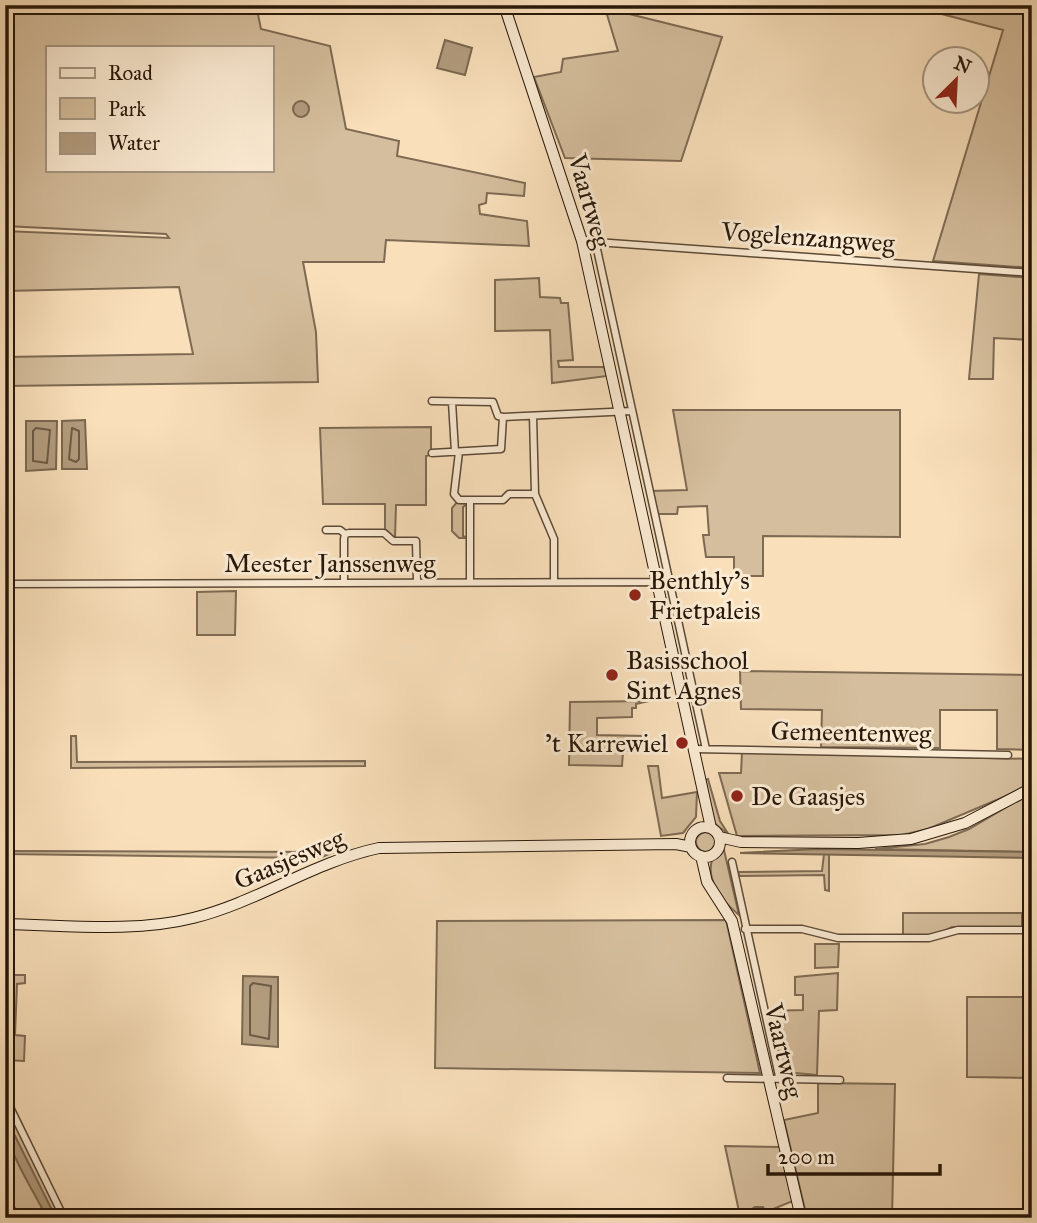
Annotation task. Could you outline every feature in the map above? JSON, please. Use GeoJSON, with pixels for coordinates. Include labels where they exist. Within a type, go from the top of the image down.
{"type":"FeatureCollection","features":[{"type":"Feature","properties":{"kind":"street","name":"Vaartweg"},"geometry":{"type":"LineString","coordinates":[[504,5],[582,240],[655,582],[694,749],[706,811],[706,827]]}},
{"type":"Feature","properties":{"kind":"street","name":"Vogelenzangweg"},"geometry":{"type":"LineString","coordinates":[[582,240],[1032,273]]}},
{"type":"Feature","properties":{"kind":"street","name":"Vaartweg"},"geometry":{"type":"LineString","coordinates":[[595,240],[667,582],[706,749]]}},
{"type":"Feature","properties":{"kind":"street"},"geometry":{"type":"LineString","coordinates":[[432,401],[493,402],[498,416],[503,417],[621,414],[632,411]]}},
{"type":"Feature","properties":{"kind":"street"},"geometry":{"type":"LineString","coordinates":[[452,402],[458,475],[454,480],[456,498],[503,500],[509,494],[535,494]]}},
{"type":"Feature","properties":{"kind":"street"},"geometry":{"type":"LineString","coordinates":[[533,416],[535,494],[554,542],[554,582]]}},
{"type":"Feature","properties":{"kind":"street"},"geometry":{"type":"LineString","coordinates":[[432,453],[501,449],[503,417]]}},
{"type":"Feature","properties":{"kind":"street"},"geometry":{"type":"LineString","coordinates":[[470,500],[470,582]]}},
{"type":"Feature","properties":{"kind":"street"},"geometry":{"type":"LineString","coordinates":[[326,530],[340,530],[345,534],[384,533],[393,541],[416,541],[417,582]]}},
{"type":"Feature","properties":{"kind":"street"},"geometry":{"type":"LineString","coordinates":[[344,582],[345,534]]}},
{"type":"Feature","properties":{"kind":"street"},"geometry":{"type":"LineString","coordinates":[[655,582],[667,582]]}},
{"type":"Feature","properties":{"kind":"street","name":"Meester Janssenweg"},"geometry":{"type":"LineString","coordinates":[[5,584],[655,582]]}},
{"type":"Feature","properties":{"kind":"street","name":"Gemeentenweg"},"geometry":{"type":"LineString","coordinates":[[694,749],[1008,755]]}},
{"type":"Feature","properties":{"kind":"street"},"geometry":{"type":"LineString","coordinates":[[691,842],[706,856],[719,842],[876,843],[911,839],[965,823],[1032,788]]}},
{"type":"Feature","properties":{"kind":"street"},"geometry":{"type":"LineString","coordinates":[[706,827],[719,842]]}},
{"type":"Feature","properties":{"kind":"street","name":"Gaasjesweg"},"geometry":{"type":"LineString","coordinates":[[5,925],[154,925],[192,919],[232,906],[337,858],[379,848],[676,844],[691,842],[706,827]]}},
{"type":"Feature","properties":{"kind":"street","name":"Vaartweg"},"geometry":{"type":"LineString","coordinates":[[706,856],[707,882],[742,931]]}},
{"type":"Feature","properties":{"kind":"street","name":"Vaartweg"},"geometry":{"type":"LineString","coordinates":[[732,862],[742,931],[801,1218]]}},
{"type":"Feature","properties":{"kind":"street"},"geometry":{"type":"LineString","coordinates":[[742,931],[802,929],[838,938],[929,939],[958,930],[1032,930]]}},
{"type":"Feature","properties":{"kind":"street"},"geometry":{"type":"LineString","coordinates":[[727,1078],[840,1080]]}},
{"type":"Feature","properties":{"kind":"street"},"geometry":{"type":"LineString","coordinates":[[5,1097],[64,1218]]}},
{"type":"Feature","properties":{"kind":"green space"},"geometry":{"type":"Polygon","coordinates":[[[5,5],[256,5],[261,29],[330,46],[346,129],[399,141],[397,156],[525,183],[524,196],[487,193],[486,203],[479,205],[480,214],[527,221],[529,246],[386,240],[384,262],[303,262],[316,332],[318,382],[5,386],[5,357],[193,354],[179,287],[5,291],[5,231],[169,238],[166,234],[5,226],[5,5]]]}},
{"type":"Feature","properties":{"kind":"green space"},"geometry":{"type":"Polygon","coordinates":[[[907,5],[1032,6],[1032,268],[933,261],[977,116],[992,116],[992,66],[1003,30],[907,5]]]}},
{"type":"Feature","properties":{"kind":"green space"},"geometry":{"type":"Polygon","coordinates":[[[605,8],[722,37],[681,161],[565,158],[534,77],[561,72],[563,59],[618,51],[605,8]]]}},
{"type":"Feature","properties":{"kind":"green space"},"geometry":{"type":"Polygon","coordinates":[[[979,274],[1032,278],[1032,340],[994,338],[993,379],[969,379],[979,274]]]}},
{"type":"Feature","properties":{"kind":"green space"},"geometry":{"type":"Polygon","coordinates":[[[539,278],[540,297],[560,298],[561,303],[568,303],[573,360],[558,361],[559,367],[604,367],[607,376],[552,383],[550,330],[495,331],[495,280],[539,278]]]}},
{"type":"Feature","properties":{"kind":"green space"},"geometry":{"type":"Polygon","coordinates":[[[673,410],[900,410],[900,537],[763,536],[763,576],[734,576],[734,557],[706,557],[703,535],[709,535],[707,506],[678,507],[677,514],[655,514],[650,491],[687,490],[673,410]]]}},
{"type":"Feature","properties":{"kind":"green space"},"geometry":{"type":"Polygon","coordinates":[[[431,427],[431,455],[426,456],[426,505],[396,505],[395,538],[385,529],[385,504],[323,504],[320,428],[431,427]]]}},
{"type":"Feature","properties":{"kind":"green space"},"geometry":{"type":"Polygon","coordinates":[[[457,502],[467,504],[463,507],[463,536],[468,538],[459,538],[452,531],[452,508],[457,502]]]}},
{"type":"Feature","properties":{"kind":"green space"},"geometry":{"type":"Polygon","coordinates":[[[236,591],[235,635],[197,635],[197,592],[236,591]]]}},
{"type":"Feature","properties":{"kind":"green space"},"geometry":{"type":"Polygon","coordinates":[[[740,671],[1032,675],[1032,750],[997,749],[997,710],[940,710],[940,748],[821,747],[822,710],[741,709],[740,671]]]}},
{"type":"Feature","properties":{"kind":"green space"},"geometry":{"type":"Polygon","coordinates":[[[649,701],[636,704],[636,708],[632,708],[632,717],[597,718],[597,735],[646,736],[645,751],[623,751],[622,766],[569,765],[570,702],[649,701]]]}},
{"type":"Feature","properties":{"kind":"green space"},"geometry":{"type":"Polygon","coordinates":[[[71,736],[76,736],[77,762],[365,761],[365,766],[71,768],[71,736]]]}},
{"type":"Feature","properties":{"kind":"green space"},"geometry":{"type":"Polygon","coordinates":[[[742,752],[1032,759],[1032,785],[928,829],[902,835],[737,836],[719,773],[741,773],[742,752]]]}},
{"type":"Feature","properties":{"kind":"green space"},"geometry":{"type":"Polygon","coordinates":[[[648,766],[658,766],[662,798],[697,792],[696,817],[683,833],[661,836],[648,766]]]}},
{"type":"Feature","properties":{"kind":"green space"},"geometry":{"type":"Polygon","coordinates":[[[708,779],[720,821],[729,835],[713,822],[704,780],[708,779]]]}},
{"type":"Feature","properties":{"kind":"green space"},"geometry":{"type":"Polygon","coordinates":[[[1032,792],[1032,852],[875,849],[925,844],[949,837],[969,829],[1032,792]]]}},
{"type":"Feature","properties":{"kind":"green space"},"geometry":{"type":"Polygon","coordinates":[[[702,832],[710,832],[716,842],[710,852],[702,852],[696,846],[696,838],[702,832]]]}},
{"type":"Feature","properties":{"kind":"green space"},"geometry":{"type":"Polygon","coordinates":[[[724,850],[739,915],[721,897],[711,874],[713,857],[724,850]]]}},
{"type":"Feature","properties":{"kind":"green space"},"geometry":{"type":"Polygon","coordinates":[[[5,851],[334,852],[322,857],[306,858],[5,854],[5,851]]]}},
{"type":"Feature","properties":{"kind":"green space"},"geometry":{"type":"Polygon","coordinates":[[[824,854],[829,854],[829,891],[825,890],[824,875],[739,876],[738,872],[822,871],[824,854]]]}},
{"type":"Feature","properties":{"kind":"green space"},"geometry":{"type":"Polygon","coordinates":[[[903,913],[1022,913],[1022,928],[952,927],[934,936],[903,935],[903,913]]]}},
{"type":"Feature","properties":{"kind":"green space"},"geometry":{"type":"Polygon","coordinates":[[[726,920],[760,1073],[435,1068],[437,921],[726,920]]]}},
{"type":"Feature","properties":{"kind":"green space"},"geometry":{"type":"Polygon","coordinates":[[[815,944],[839,944],[838,967],[815,968],[815,944]]]}},
{"type":"Feature","properties":{"kind":"green space"},"geometry":{"type":"Polygon","coordinates":[[[838,973],[837,1010],[819,1011],[817,1075],[784,1072],[768,1011],[803,1010],[803,995],[795,995],[795,977],[838,973]]]}},
{"type":"Feature","properties":{"kind":"green space"},"geometry":{"type":"Polygon","coordinates":[[[5,975],[25,975],[25,983],[17,984],[15,1035],[25,1036],[24,1061],[5,1060],[5,975]]]}},
{"type":"Feature","properties":{"kind":"green space"},"geometry":{"type":"Polygon","coordinates":[[[967,997],[1032,997],[1032,1078],[967,1077],[967,997]]]}},
{"type":"Feature","properties":{"kind":"green space"},"geometry":{"type":"Polygon","coordinates":[[[818,1083],[895,1084],[892,1218],[807,1218],[784,1120],[818,1113],[818,1083]]]}},
{"type":"Feature","properties":{"kind":"green space"},"geometry":{"type":"Polygon","coordinates":[[[5,1102],[61,1218],[56,1218],[24,1161],[11,1130],[5,1102]]]}},
{"type":"Feature","properties":{"kind":"green space"},"geometry":{"type":"Polygon","coordinates":[[[5,1132],[47,1218],[19,1218],[5,1185],[5,1165],[10,1160],[5,1156],[5,1132]]]}},
{"type":"Feature","properties":{"kind":"green space"},"geometry":{"type":"Polygon","coordinates":[[[725,1146],[780,1147],[793,1201],[766,1212],[763,1207],[755,1207],[740,1216],[725,1146]]]}},
{"type":"Feature","properties":{"kind":"water"},"geometry":{"type":"Polygon","coordinates":[[[445,40],[472,48],[465,75],[437,68],[445,40]]]}},
{"type":"Feature","properties":{"kind":"water"},"geometry":{"type":"Polygon","coordinates":[[[301,101],[307,103],[307,115],[301,117],[295,115],[293,109],[295,103],[301,101]]]}},
{"type":"Feature","properties":{"kind":"water"},"geometry":{"type":"Polygon","coordinates":[[[85,420],[87,469],[62,469],[62,421],[85,420]]]}},
{"type":"Feature","properties":{"kind":"water"},"geometry":{"type":"Polygon","coordinates":[[[26,421],[57,421],[56,469],[26,471],[26,421]]]}},
{"type":"Feature","properties":{"kind":"water"},"geometry":{"type":"Polygon","coordinates":[[[817,849],[1032,852],[1032,858],[740,853],[817,849]]]}},
{"type":"Feature","properties":{"kind":"water"},"geometry":{"type":"Polygon","coordinates":[[[243,976],[278,977],[278,1047],[242,1044],[243,976]]]}},
{"type":"Feature","properties":{"kind":"water"},"geometry":{"type":"Polygon","coordinates":[[[5,1116],[56,1218],[47,1218],[20,1168],[9,1142],[5,1116]]]}},
{"type":"Feature","properties":{"kind":"place","name":"Benthly's Frietpaleis"},"geometry":{"type":"Point","coordinates":[635,595]}},
{"type":"Feature","properties":{"kind":"place","name":"Basisschool Sint Agnes"},"geometry":{"type":"Point","coordinates":[612,675]}},
{"type":"Feature","properties":{"kind":"place","name":"'t Karrewiel"},"geometry":{"type":"Point","coordinates":[682,743]}},
{"type":"Feature","properties":{"kind":"place","name":"De Gaasjes"},"geometry":{"type":"Point","coordinates":[737,796]}}]}
